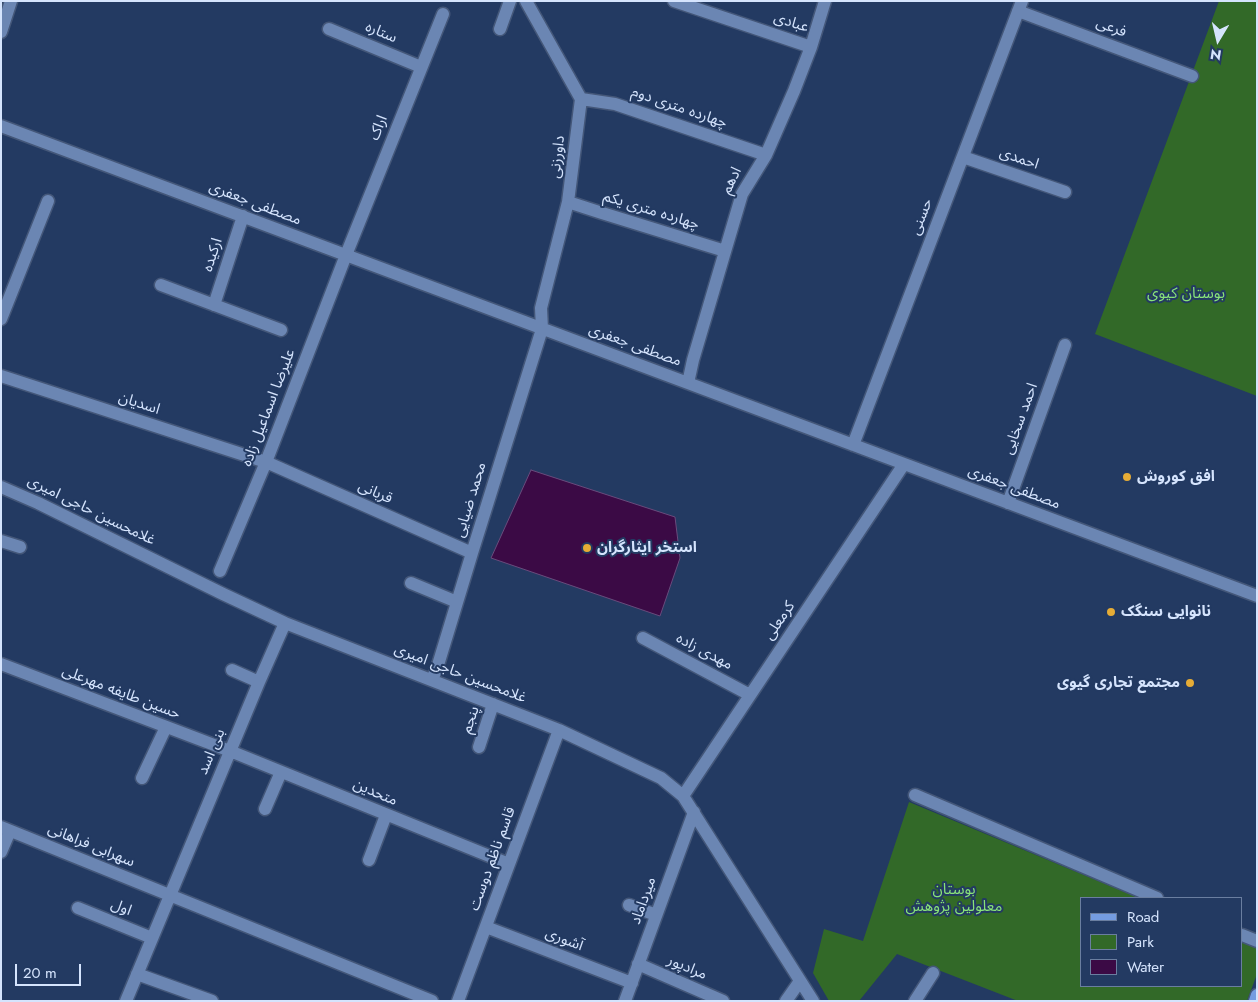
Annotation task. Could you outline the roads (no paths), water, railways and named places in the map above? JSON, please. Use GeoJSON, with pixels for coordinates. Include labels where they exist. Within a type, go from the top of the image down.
{"type":"FeatureCollection","features":[{"type":"Feature","properties":{"kind":"main road"},"geometry":{"type":"LineString","coordinates":[[1255,1001],[1257,995]]}},
{"type":"Feature","properties":{"kind":"street"},"geometry":{"type":"LineString","coordinates":[[1,32],[11,1]]}},
{"type":"Feature","properties":{"kind":"street"},"geometry":{"type":"LineString","coordinates":[[500,29],[510,1]]}},
{"type":"Feature","properties":{"kind":"street"},"geometry":{"type":"LineString","coordinates":[[526,1],[582,99]]}},
{"type":"Feature","properties":{"kind":"street","name":"عبادی"},"geometry":{"type":"LineString","coordinates":[[674,1],[812,47]]}},
{"type":"Feature","properties":{"kind":"street","name":"ادهم"},"geometry":{"type":"LineString","coordinates":[[688,383],[693,360],[742,194],[766,154],[794,91],[812,47],[825,1]]}},
{"type":"Feature","properties":{"kind":"street","name":"فرعی"},"geometry":{"type":"LineString","coordinates":[[1020,6],[1192,76]]}},
{"type":"Feature","properties":{"kind":"street","name":"حسنی"},"geometry":{"type":"LineString","coordinates":[[853,445],[1020,6]]}},
{"type":"Feature","properties":{"kind":"street","name":"اراک"},"geometry":{"type":"LineString","coordinates":[[346,255],[443,14]]}},
{"type":"Feature","properties":{"kind":"street","name":"ستاره"},"geometry":{"type":"LineString","coordinates":[[329,29],[421,67]]}},
{"type":"Feature","properties":{"kind":"street","name":"چهارده متری دوم"},"geometry":{"type":"LineString","coordinates":[[582,99],[615,104],[766,154]]}},
{"type":"Feature","properties":{"kind":"street","name":"داورزنی"},"geometry":{"type":"LineString","coordinates":[[542,329],[541,308],[568,202],[582,99]]}},
{"type":"Feature","properties":{"kind":"street","name":"مصطفی جعفری"},"geometry":{"type":"LineString","coordinates":[[1,126],[1257,596]]}},
{"type":"Feature","properties":{"kind":"street","name":"احمدی"},"geometry":{"type":"LineString","coordinates":[[963,157],[1065,192]]}},
{"type":"Feature","properties":{"kind":"street"},"geometry":{"type":"LineString","coordinates":[[1,319],[48,201]]}},
{"type":"Feature","properties":{"kind":"street","name":"چهارده متری یکم"},"geometry":{"type":"LineString","coordinates":[[568,202],[725,251]]}},
{"type":"Feature","properties":{"kind":"street","name":"ارکیده"},"geometry":{"type":"LineString","coordinates":[[214,305],[243,216]]}},
{"type":"Feature","properties":{"kind":"street","name":"علیرضا اسماعیل زاده"},"geometry":{"type":"LineString","coordinates":[[220,572],[266,462],[346,255]]}},
{"type":"Feature","properties":{"kind":"street"},"geometry":{"type":"LineString","coordinates":[[161,285],[281,330]]}},
{"type":"Feature","properties":{"kind":"street","name":"محمد ضیایی"},"geometry":{"type":"LineString","coordinates":[[432,680],[542,329]]}},
{"type":"Feature","properties":{"kind":"street","name":"احمد سخایی"},"geometry":{"type":"LineString","coordinates":[[1008,503],[1065,345]]}},
{"type":"Feature","properties":{"kind":"street","name":"اسدیان"},"geometry":{"type":"LineString","coordinates":[[1,376],[266,462]]}},
{"type":"Feature","properties":{"kind":"street","name":"قربانی"},"geometry":{"type":"LineString","coordinates":[[266,462],[472,553]]}},
{"type":"Feature","properties":{"kind":"street","name":"کرمعلی"},"geometry":{"type":"LineString","coordinates":[[683,796],[904,464]]}},
{"type":"Feature","properties":{"kind":"street","name":"غلامحسین حاجی امیری"},"geometry":{"type":"LineString","coordinates":[[1,487],[38,502],[285,623],[559,730],[661,778],[683,796],[694,812],[813,1001]]}},
{"type":"Feature","properties":{"kind":"street"},"geometry":{"type":"LineString","coordinates":[[1,541],[20,547]]}},
{"type":"Feature","properties":{"kind":"street"},"geometry":{"type":"LineString","coordinates":[[411,583],[457,602]]}},
{"type":"Feature","properties":{"kind":"street","name":"بنی اسد"},"geometry":{"type":"LineString","coordinates":[[126,1001],[285,623]]}},
{"type":"Feature","properties":{"kind":"street","name":"مهدی زاده"},"geometry":{"type":"LineString","coordinates":[[643,638],[750,695]]}},
{"type":"Feature","properties":{"kind":"street","name":"حسین طایفه مهرعلی"},"geometry":{"type":"LineString","coordinates":[[1,664],[230,752]]}},
{"type":"Feature","properties":{"kind":"street"},"geometry":{"type":"LineString","coordinates":[[232,670],[259,682]]}},
{"type":"Feature","properties":{"kind":"street","name":"پنجم"},"geometry":{"type":"LineString","coordinates":[[479,747],[493,704]]}},
{"type":"Feature","properties":{"kind":"street"},"geometry":{"type":"LineString","coordinates":[[142,778],[166,727]]}},
{"type":"Feature","properties":{"kind":"street","name":"قاسم ناظم دوست"},"geometry":{"type":"LineString","coordinates":[[458,1001],[559,730]]}},
{"type":"Feature","properties":{"kind":"street","name":"متحدین"},"geometry":{"type":"LineString","coordinates":[[230,752],[509,864]]}},
{"type":"Feature","properties":{"kind":"street"},"geometry":{"type":"LineString","coordinates":[[265,809],[281,772]]}},
{"type":"Feature","properties":{"kind":"street"},"geometry":{"type":"LineString","coordinates":[[915,795],[1155,897]]}},
{"type":"Feature","properties":{"kind":"street","name":"میرداماد"},"geometry":{"type":"LineString","coordinates":[[625,1001],[694,812]]}},
{"type":"Feature","properties":{"kind":"street"},"geometry":{"type":"LineString","coordinates":[[369,860],[386,815]]}},
{"type":"Feature","properties":{"kind":"street"},"geometry":{"type":"LineString","coordinates":[[1,852],[6,829]]}},
{"type":"Feature","properties":{"kind":"street","name":"سهرابی فراهانی"},"geometry":{"type":"LineString","coordinates":[[6,829],[170,895]]}},
{"type":"Feature","properties":{"kind":"street"},"geometry":{"type":"LineString","coordinates":[[170,895],[432,1001]]}},
{"type":"Feature","properties":{"kind":"street"},"geometry":{"type":"LineString","coordinates":[[629,905],[656,915]]}},
{"type":"Feature","properties":{"kind":"street","name":"اول"},"geometry":{"type":"LineString","coordinates":[[78,908],[152,938]]}},
{"type":"Feature","properties":{"kind":"street","name":"آشوری"},"geometry":{"type":"LineString","coordinates":[[486,927],[632,982]]}},
{"type":"Feature","properties":{"kind":"street"},"geometry":{"type":"LineString","coordinates":[[1243,935],[1257,941]]}},
{"type":"Feature","properties":{"kind":"street","name":"مرادپور"},"geometry":{"type":"LineString","coordinates":[[638,964],[723,1001]]}},
{"type":"Feature","properties":{"kind":"street"},"geometry":{"type":"LineString","coordinates":[[914,1001],[934,973]]}},
{"type":"Feature","properties":{"kind":"street"},"geometry":{"type":"LineString","coordinates":[[137,974],[212,1001]]}},
{"type":"Feature","properties":{"kind":"street"},"geometry":{"type":"LineString","coordinates":[[786,1001],[800,981]]}},
{"type":"Feature","properties":{"kind":"water","name":"استخر ایثارگران"},"geometry":{"type":"Polygon","coordinates":[[[531,470],[675,517],[680,558],[660,616],[491,558],[531,470]]]}},
{"type":"Feature","properties":{"kind":"place","name":"افق کوروش"},"geometry":{"type":"Point","coordinates":[1127,477]}},
{"type":"Feature","properties":{"kind":"place","name":"استخر ایثارگران"},"geometry":{"type":"Point","coordinates":[587,548]}},
{"type":"Feature","properties":{"kind":"place","name":"نانوایی سنگک"},"geometry":{"type":"Point","coordinates":[1111,612]}},
{"type":"Feature","properties":{"kind":"place","name":"مجتمع تجاری گیوی"},"geometry":{"type":"Point","coordinates":[1190,683]}},
{"type":"Feature","properties":{"kind":"park label","name":"بوستان کیوی"},"geometry":{"type":"Point","coordinates":[1186,294]}},
{"type":"Feature","properties":{"kind":"park label","name":"بوستان معلولین پژوهش"},"geometry":{"type":"Point","coordinates":[954,898]}}]}
